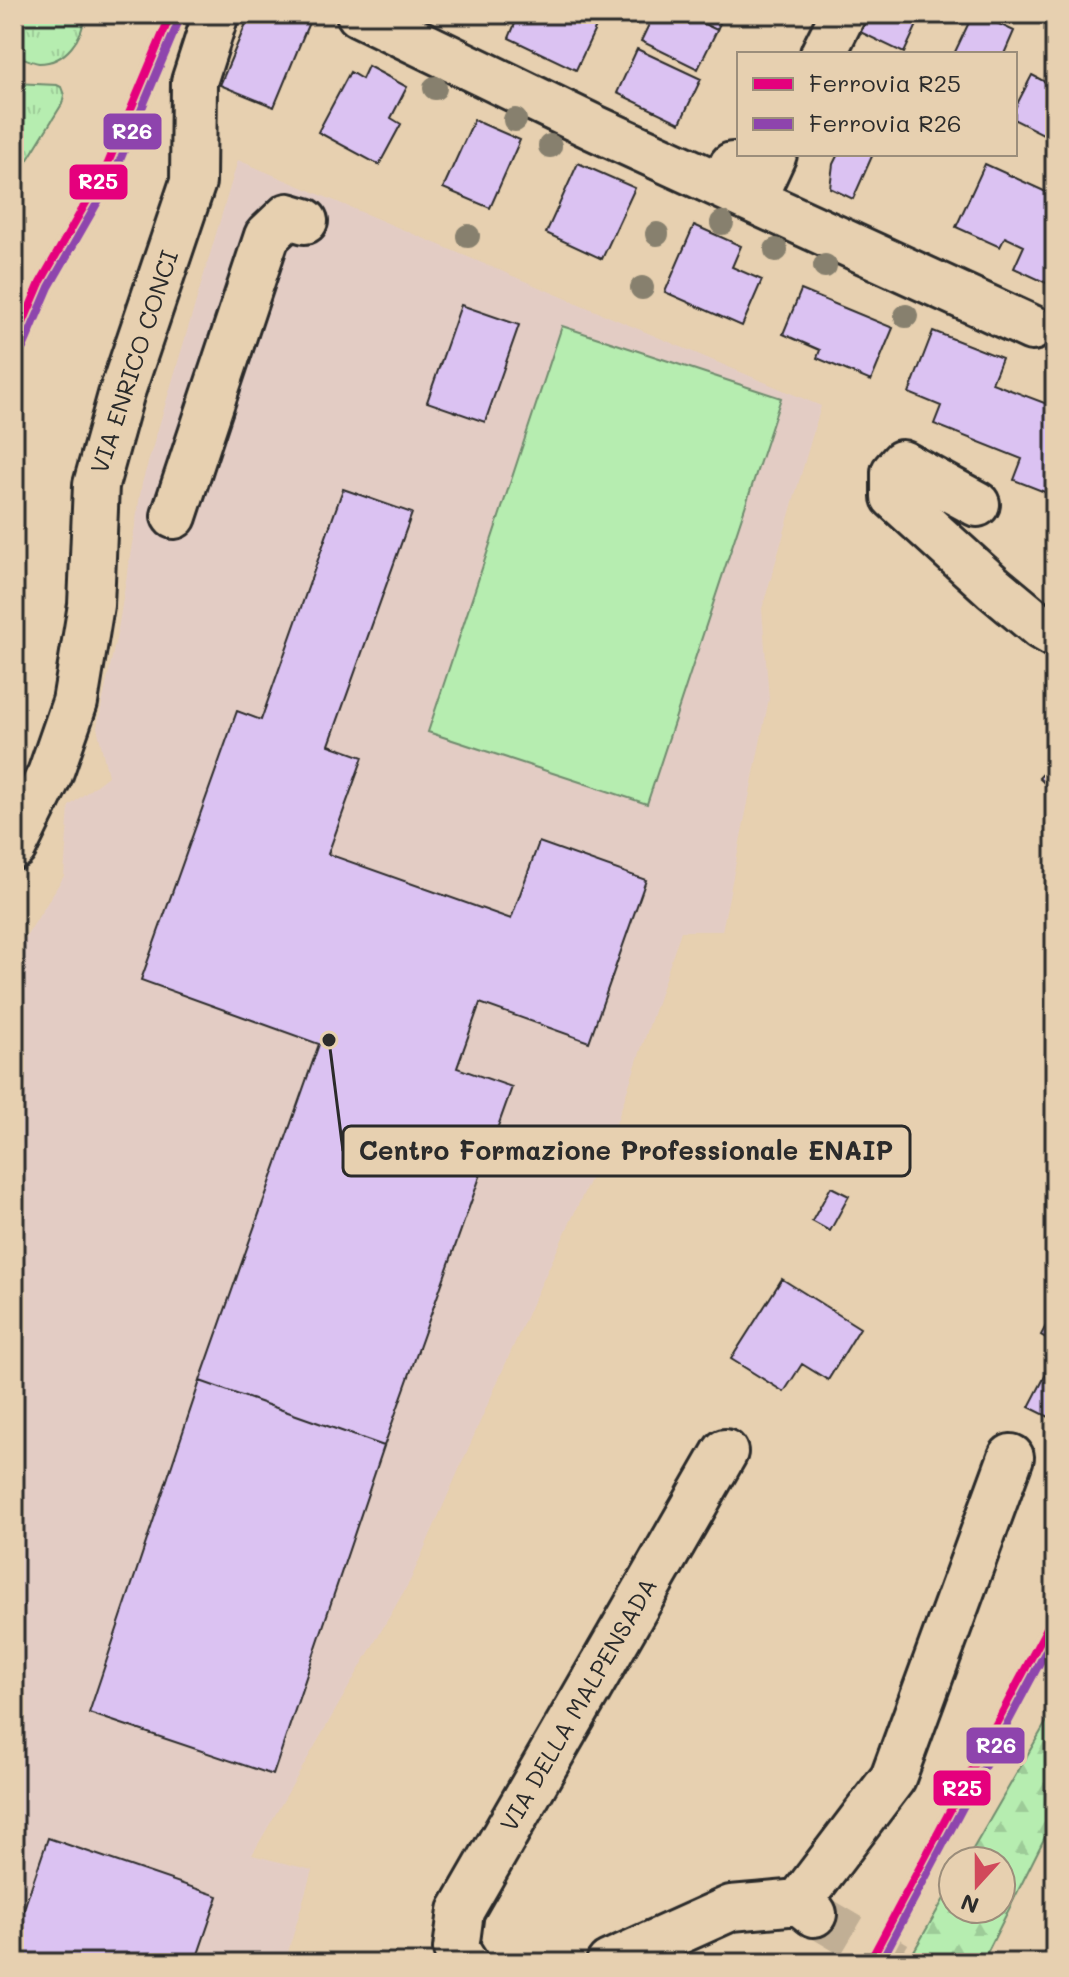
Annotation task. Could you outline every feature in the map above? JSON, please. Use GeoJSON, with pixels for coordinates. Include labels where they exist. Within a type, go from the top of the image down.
{"type":"FeatureCollection","features":[{"type":"Feature","properties":{"kind":"street","name":"VIA ENRICO CONCI"},"geometry":{"type":"LineString","coordinates":[[14,847],[50,774],[75,702],[91,605],[96,485],[121,395],[193,182],[194,82],[216,14]]}},
{"type":"Feature","properties":{"kind":"street"},"geometry":{"type":"LineString","coordinates":[[359,14],[595,128],[727,176],[762,180],[773,156]]}},
{"type":"Feature","properties":{"kind":"street"},"geometry":{"type":"LineString","coordinates":[[824,52],[843,14]]}},
{"type":"Feature","properties":{"kind":"street"},"geometry":{"type":"LineString","coordinates":[[627,114],[727,176],[1032,328]]}},
{"type":"Feature","properties":{"kind":"street"},"geometry":{"type":"LineString","coordinates":[[174,516],[267,236],[288,216],[305,221]]}},
{"type":"Feature","properties":{"kind":"street"},"geometry":{"type":"LineString","coordinates":[[977,504],[902,463],[894,472],[894,497],[993,587],[1055,635]]}},
{"type":"Feature","properties":{"kind":"street","name":"VIA DELLA MALPENSADA"},"geometry":{"type":"LineString","coordinates":[[465,1963],[456,1949],[461,1911],[725,1452]]}},
{"type":"Feature","properties":{"kind":"street"},"geometry":{"type":"LineString","coordinates":[[609,1963],[731,1908],[807,1908],[893,1778],[1011,1457]]}},
{"type":"Feature","properties":{"kind":"shaded area"},"geometry":{"type":"Polygon","coordinates":[[[238,160],[821,406],[762,609],[769,699],[722,931],[681,931],[616,1124],[531,1306],[410,1581],[252,1855],[312,1870],[285,1963],[14,1963],[14,956],[64,876],[69,806],[108,776],[97,727],[118,629],[142,483],[238,160]]]}},
{"type":"Feature","properties":{"kind":"green space"},"geometry":{"type":"Polygon","coordinates":[[[14,14],[85,14],[81,32],[71,48],[57,59],[39,63],[14,54],[14,14]]]}},
{"type":"Feature","properties":{"kind":"green space"},"geometry":{"type":"Polygon","coordinates":[[[14,83],[57,85],[64,95],[62,104],[14,182],[16,95],[14,83]]]}},
{"type":"Feature","properties":{"kind":"green space"},"geometry":{"type":"Polygon","coordinates":[[[562,326],[781,398],[647,804],[428,732],[562,326]]]}},
{"type":"Feature","properties":{"kind":"green space"},"geometry":{"type":"Polygon","coordinates":[[[1055,1707],[1055,1817],[1017,1893],[1017,1845],[975,1845],[1055,1707]]]}},
{"type":"Feature","properties":{"kind":"green space"},"geometry":{"type":"Polygon","coordinates":[[[937,1911],[937,1925],[1001,1925],[982,1963],[930,1963],[914,1951],[937,1911]]]}},
{"type":"Feature","properties":{"kind":"building"},"geometry":{"type":"Polygon","coordinates":[[[250,14],[296,14],[310,20],[274,107],[220,85],[250,14]]]}},
{"type":"Feature","properties":{"kind":"building"},"geometry":{"type":"Polygon","coordinates":[[[519,14],[602,14],[576,70],[509,38],[519,14]]]}},
{"type":"Feature","properties":{"kind":"building"},"geometry":{"type":"Polygon","coordinates":[[[654,14],[683,14],[717,30],[698,69],[641,41],[654,14]]]}},
{"type":"Feature","properties":{"kind":"building"},"geometry":{"type":"Polygon","coordinates":[[[683,14],[724,14],[717,30],[683,14]]]}},
{"type":"Feature","properties":{"kind":"building"},"geometry":{"type":"Polygon","coordinates":[[[863,14],[922,14],[904,52],[856,30],[863,14]]]}},
{"type":"Feature","properties":{"kind":"building"},"geometry":{"type":"Polygon","coordinates":[[[973,14],[1014,31],[1005,52],[955,52],[973,14]]]}},
{"type":"Feature","properties":{"kind":"building"},"geometry":{"type":"Polygon","coordinates":[[[637,49],[701,79],[680,123],[617,93],[637,49]]]}},
{"type":"Feature","properties":{"kind":"building"},"geometry":{"type":"Polygon","coordinates":[[[368,66],[407,87],[391,118],[401,124],[379,165],[318,132],[350,72],[362,79],[368,66]]]}},
{"type":"Feature","properties":{"kind":"building"},"geometry":{"type":"Polygon","coordinates":[[[1032,75],[1055,87],[1055,140],[1017,121],[1017,104],[1032,75]]]}},
{"type":"Feature","properties":{"kind":"building"},"geometry":{"type":"Polygon","coordinates":[[[474,120],[520,140],[490,208],[443,188],[474,120]]]}},
{"type":"Feature","properties":{"kind":"building"},"geometry":{"type":"Polygon","coordinates":[[[837,156],[872,156],[853,199],[830,188],[837,156]]]}},
{"type":"Feature","properties":{"kind":"building"},"geometry":{"type":"Polygon","coordinates":[[[578,163],[635,188],[602,259],[546,233],[578,163]]]}},
{"type":"Feature","properties":{"kind":"building"},"geometry":{"type":"Polygon","coordinates":[[[985,164],[1055,196],[1055,287],[1014,268],[1024,246],[1005,237],[1000,247],[956,227],[985,164]]]}},
{"type":"Feature","properties":{"kind":"building"},"geometry":{"type":"Polygon","coordinates":[[[694,225],[741,246],[732,267],[762,280],[742,326],[665,292],[694,225]]]}},
{"type":"Feature","properties":{"kind":"building"},"geometry":{"type":"Polygon","coordinates":[[[801,290],[893,328],[871,381],[817,358],[820,350],[783,334],[801,290]]]}},
{"type":"Feature","properties":{"kind":"building"},"geometry":{"type":"Polygon","coordinates":[[[461,305],[519,325],[485,422],[427,402],[461,305]]]}},
{"type":"Feature","properties":{"kind":"building"},"geometry":{"type":"Polygon","coordinates":[[[933,331],[1002,358],[992,383],[1055,407],[1055,496],[1014,480],[1022,459],[934,424],[941,406],[909,393],[933,331]]]}},
{"type":"Feature","properties":{"kind":"building"},"geometry":{"type":"Polygon","coordinates":[[[343,489],[412,513],[329,745],[363,757],[328,854],[511,919],[539,842],[646,880],[589,1042],[480,1003],[457,1068],[512,1087],[384,1446],[200,1381],[319,1044],[141,980],[237,711],[261,720],[343,489]]]}},
{"type":"Feature","properties":{"kind":"building"},"geometry":{"type":"Polygon","coordinates":[[[1055,761],[1055,793],[1039,778],[1055,761]]]}},
{"type":"Feature","properties":{"kind":"building"},"geometry":{"type":"Polygon","coordinates":[[[831,1187],[849,1196],[830,1231],[812,1221],[831,1187]]]}},
{"type":"Feature","properties":{"kind":"building"},"geometry":{"type":"Polygon","coordinates":[[[782,1279],[860,1328],[828,1380],[802,1364],[784,1392],[731,1359],[782,1279]]]}},
{"type":"Feature","properties":{"kind":"building"},"geometry":{"type":"Polygon","coordinates":[[[1055,1309],[1055,1343],[1041,1335],[1055,1309]]]}},
{"type":"Feature","properties":{"kind":"building"},"geometry":{"type":"Polygon","coordinates":[[[1055,1357],[1055,1420],[1029,1407],[1055,1357]]]}},
{"type":"Feature","properties":{"kind":"building"},"geometry":{"type":"Polygon","coordinates":[[[200,1381],[384,1446],[273,1775],[89,1713],[200,1381]]]}},
{"type":"Feature","properties":{"kind":"building"},"geometry":{"type":"Polygon","coordinates":[[[48,1838],[218,1896],[195,1963],[14,1963],[14,1938],[48,1838]]]}},
{"type":"Feature","properties":{"kind":"tunnel"},"geometry":{"type":"LineString","coordinates":[[814,1914],[897,1963]]}},
{"type":"Feature","properties":{"kind":"rail line","name":"R25"},"geometry":{"type":"LineString","coordinates":[[14,344],[40,283],[106,168],[171,14]]}},
{"type":"Feature","properties":{"kind":"rail line","name":"R26"},"geometry":{"type":"LineString","coordinates":[[23,348],[49,287],[115,172],[180,18]]}},
{"type":"Feature","properties":{"kind":"rail line","name":"R25"},"geometry":{"type":"LineString","coordinates":[[869,1963],[1055,1613]]}},
{"type":"Feature","properties":{"kind":"rail line","name":"R26"},"geometry":{"type":"LineString","coordinates":[[880,1963],[1055,1634]]}},
{"type":"Feature","properties":{"kind":"place","name":"Centro Formazione Professionale ENAIP"},"geometry":{"type":"Point","coordinates":[329,1040]}}]}
